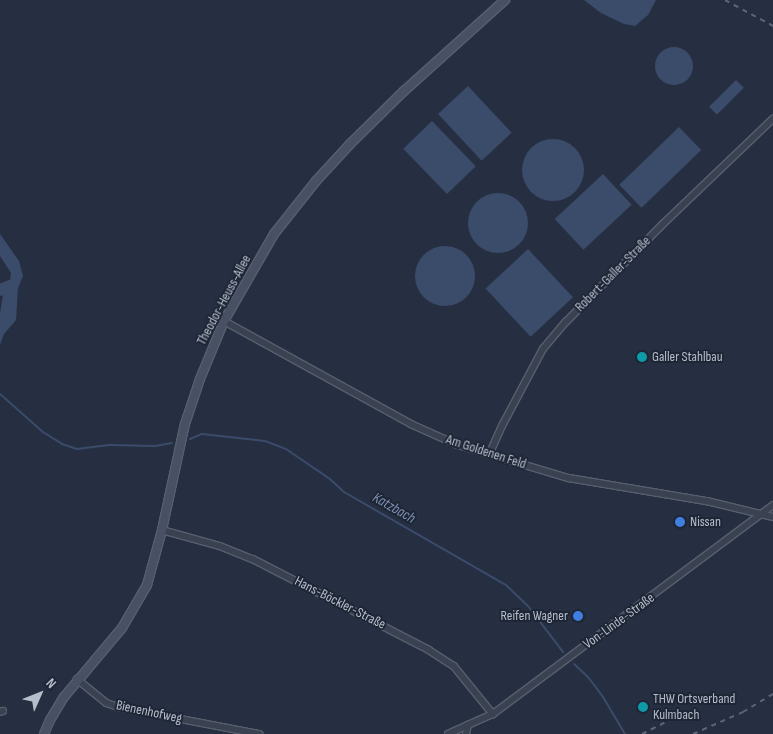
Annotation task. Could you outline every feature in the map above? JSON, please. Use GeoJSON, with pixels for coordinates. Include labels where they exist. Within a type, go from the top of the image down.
{"type":"FeatureCollection","features":[{"type":"Feature","properties":{"kind":"main road","name":"Theodor-Heuss-Allee"},"geometry":{"type":"LineString","coordinates":[[44,734],[50,720],[77,679],[108,647],[132,613],[147,585],[162,530],[185,424],[203,370],[224,321],[274,234],[316,181],[404,91],[505,0]]}},
{"type":"Feature","properties":{"kind":"street","name":"Robert-Galler-Straße"},"geometry":{"type":"LineString","coordinates":[[489,455],[502,426],[543,349],[566,322],[663,224],[773,120]]}},
{"type":"Feature","properties":{"kind":"street","name":"Am Goldenen Feld"},"geometry":{"type":"LineString","coordinates":[[224,321],[411,424],[458,445],[569,478],[707,501],[773,517]]}},
{"type":"Feature","properties":{"kind":"street","name":"Von-Linde-Straße"},"geometry":{"type":"LineString","coordinates":[[468,725],[493,714],[764,514],[773,505]]}},
{"type":"Feature","properties":{"kind":"street","name":"Hans-Böckler-Straße"},"geometry":{"type":"LineString","coordinates":[[162,530],[220,546],[254,559],[429,650],[454,666],[493,714]]}},
{"type":"Feature","properties":{"kind":"street","name":"Bienenhofweg"},"geometry":{"type":"LineString","coordinates":[[77,679],[107,703],[118,707],[259,734]]}},
{"type":"Feature","properties":{"kind":"street"},"geometry":{"type":"LineString","coordinates":[[448,734],[468,725]]}},
{"type":"Feature","properties":{"kind":"street"},"geometry":{"type":"LineString","coordinates":[[466,734],[468,725]]}},
{"type":"Feature","properties":{"kind":"water"},"geometry":{"type":"Polygon","coordinates":[[[584,0],[656,0],[648,15],[635,26],[624,24],[601,13],[584,0]]]}},
{"type":"Feature","properties":{"kind":"water"},"geometry":{"type":"Polygon","coordinates":[[[674,47],[681,48],[687,53],[692,59],[692,73],[687,79],[681,84],[674,85],[667,84],[661,79],[656,73],[655,66],[656,59],[661,53],[667,48],[674,47]]]}},
{"type":"Feature","properties":{"kind":"water"},"geometry":{"type":"Polygon","coordinates":[[[736,80],[744,88],[717,115],[709,107],[736,80]]]}},
{"type":"Feature","properties":{"kind":"water"},"geometry":{"type":"Polygon","coordinates":[[[468,86],[512,133],[482,161],[438,114],[468,86]]]}},
{"type":"Feature","properties":{"kind":"water"},"geometry":{"type":"Polygon","coordinates":[[[432,121],[476,166],[447,194],[403,149],[432,121]]]}},
{"type":"Feature","properties":{"kind":"water"},"geometry":{"type":"Polygon","coordinates":[[[679,127],[701,150],[642,208],[619,185],[679,127]]]}},
{"type":"Feature","properties":{"kind":"water"},"geometry":{"type":"Polygon","coordinates":[[[553,139],[570,144],[575,148],[579,153],[584,170],[579,187],[575,192],[570,196],[553,201],[536,196],[531,192],[527,187],[522,170],[527,153],[531,148],[536,144],[553,139]]]}},
{"type":"Feature","properties":{"kind":"water"},"geometry":{"type":"Polygon","coordinates":[[[603,174],[632,205],[583,250],[555,219],[603,174]]]}},
{"type":"Feature","properties":{"kind":"water"},"geometry":{"type":"Polygon","coordinates":[[[498,193],[515,198],[523,206],[528,223],[523,240],[515,248],[498,253],[481,248],[473,240],[468,223],[473,206],[481,198],[498,193]]]}},
{"type":"Feature","properties":{"kind":"water"},"geometry":{"type":"Polygon","coordinates":[[[0,234],[19,261],[23,276],[18,288],[16,320],[4,334],[0,345],[0,313],[5,283],[10,280],[11,273],[0,256],[0,234]]]}},
{"type":"Feature","properties":{"kind":"water"},"geometry":{"type":"Polygon","coordinates":[[[439,246],[451,246],[462,251],[470,259],[475,270],[473,288],[462,301],[451,306],[439,306],[428,301],[420,293],[415,282],[415,270],[420,259],[428,251],[439,246]]]}},
{"type":"Feature","properties":{"kind":"water"},"geometry":{"type":"Polygon","coordinates":[[[528,249],[573,297],[531,337],[486,289],[528,249]]]}},
{"type":"Feature","properties":{"kind":"waterway"},"geometry":{"type":"LineString","coordinates":[[0,290],[10,286]]}},
{"type":"Feature","properties":{"kind":"waterway","name":"Katzbach"},"geometry":{"type":"LineString","coordinates":[[0,394],[43,432],[62,444],[77,449],[111,445],[155,446],[172,443]]}},
{"type":"Feature","properties":{"kind":"waterway","name":"Katzbach"},"geometry":{"type":"LineString","coordinates":[[190,439],[202,434],[265,441],[286,449],[330,479],[344,492],[506,585],[528,606],[563,652]]}},
{"type":"Feature","properties":{"kind":"waterway","name":"Katzbach"},"geometry":{"type":"LineString","coordinates":[[574,664],[588,677],[603,697],[625,734]]}},
{"type":"Feature","properties":{"kind":"railway"},"geometry":{"type":"LineString","coordinates":[[725,0],[773,26]]}},
{"type":"Feature","properties":{"kind":"railway"},"geometry":{"type":"LineString","coordinates":[[693,734],[743,712],[773,694]]}},
{"type":"Feature","properties":{"kind":"railway"},"geometry":{"type":"LineString","coordinates":[[642,734],[680,715]]}},
{"type":"Feature","properties":{"kind":"place","name":"Galler Stahlbau"},"geometry":{"type":"Point","coordinates":[642,357]}},
{"type":"Feature","properties":{"kind":"place","name":"Nissan"},"geometry":{"type":"Point","coordinates":[680,522]}},
{"type":"Feature","properties":{"kind":"place","name":"Reifen Wagner"},"geometry":{"type":"Point","coordinates":[578,616]}},
{"type":"Feature","properties":{"kind":"place","name":"THW Ortsverband Kulmbach"},"geometry":{"type":"Point","coordinates":[643,707]}}]}
